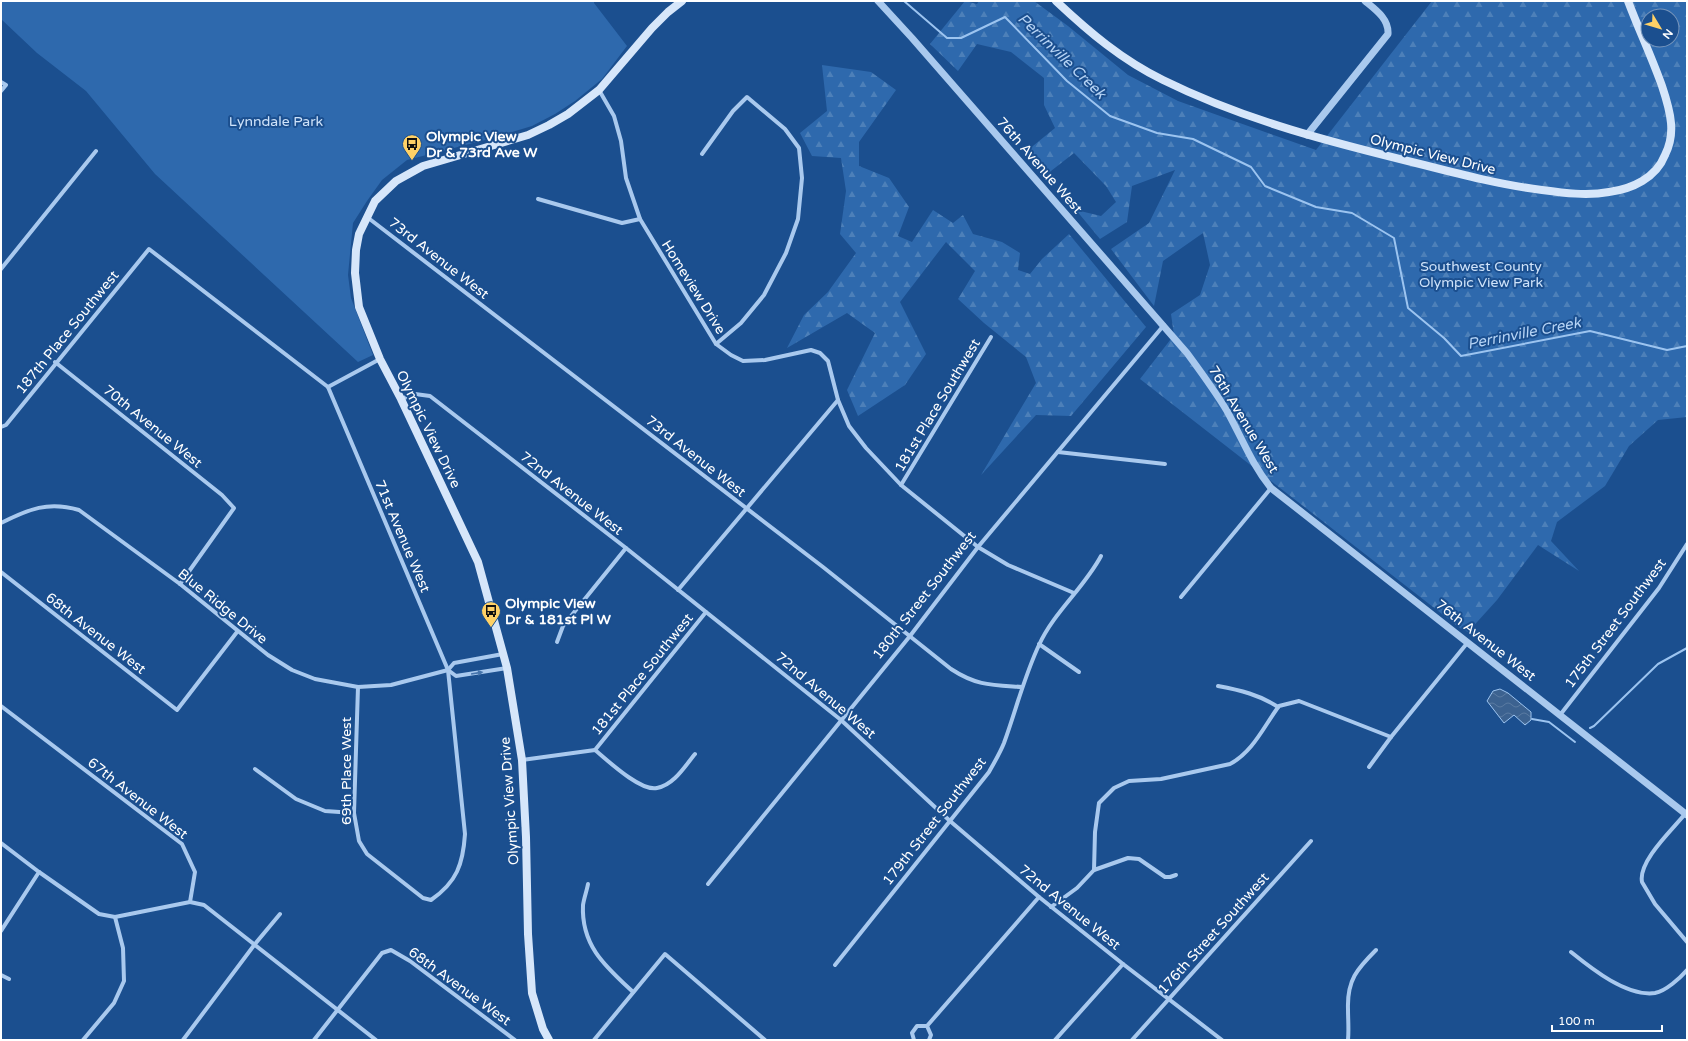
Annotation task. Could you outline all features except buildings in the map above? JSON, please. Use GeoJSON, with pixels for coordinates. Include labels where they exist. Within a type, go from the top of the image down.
{"type":"FeatureCollection","features":[{"type":"Feature","properties":{"kind":"main road","name":"Olympic View Drive"},"geometry":{"type":"LineString","coordinates":[[549,1040],[543,1029],[532,992],[528,934],[526,837],[522,760],[507,668],[478,562],[401,399],[380,359],[360,307],[355,273],[356,250],[367,216],[375,201],[385,190],[407,174],[423,166],[528,135],[550,125],[568,114],[599,90],[652,28],[682,1]]}},
{"type":"Feature","properties":{"kind":"main road","name":"Olympic View Drive"},"geometry":{"type":"LineString","coordinates":[[1056,1],[1099,40],[1150,74],[1252,118],[1307,135],[1463,175],[1531,188],[1597,194],[1618,191],[1634,185],[1651,175],[1661,163],[1668,148],[1671,122],[1666,99],[1628,1]]}},
{"type":"Feature","properties":{"kind":"street","name":"76th Avenue West"},"geometry":{"type":"LineString","coordinates":[[878,1],[1187,353],[1220,399],[1250,458],[1260,474],[1272,488],[1686,815]]}},
{"type":"Feature","properties":{"kind":"street"},"geometry":{"type":"LineString","coordinates":[[1307,135],[1388,34],[1388,25],[1377,11],[1365,1]]}},
{"type":"Feature","properties":{"kind":"street"},"geometry":{"type":"LineString","coordinates":[[1,82],[6,85],[1,92]]}},
{"type":"Feature","properties":{"kind":"street","name":"Homeview Drive"},"geometry":{"type":"LineString","coordinates":[[599,90],[614,116],[621,141],[626,178],[640,218],[716,344],[731,355],[743,361],[765,360],[811,350],[820,353],[828,361],[838,400],[849,426],[866,448],[901,485],[978,548],[1008,565],[1074,593]]}},
{"type":"Feature","properties":{"kind":"street"},"geometry":{"type":"LineString","coordinates":[[702,154],[733,111],[747,97],[785,129],[799,148],[802,178],[798,219],[786,253],[764,295],[741,323],[716,344]]}},
{"type":"Feature","properties":{"kind":"street"},"geometry":{"type":"LineString","coordinates":[[1,269],[96,150]]}},
{"type":"Feature","properties":{"kind":"street"},"geometry":{"type":"LineString","coordinates":[[538,199],[622,223],[640,218]]}},
{"type":"Feature","properties":{"kind":"street","name":"73rd Avenue West"},"geometry":{"type":"LineString","coordinates":[[367,216],[746,508],[951,669],[965,679],[983,685],[1022,687]]}},
{"type":"Feature","properties":{"kind":"street","name":"187th Place Southwest"},"geometry":{"type":"LineString","coordinates":[[1,427],[6,425],[55,362],[149,249]]}},
{"type":"Feature","properties":{"kind":"street","name":"71st Avenue West"},"geometry":{"type":"LineString","coordinates":[[149,249],[328,387],[448,670],[465,834],[464,855],[456,874],[443,892],[431,900],[423,898]]}},
{"type":"Feature","properties":{"kind":"street","name":"180th Street Southwest"},"geometry":{"type":"LineString","coordinates":[[708,884],[910,636],[978,548],[1164,326]]}},
{"type":"Feature","properties":{"kind":"street","name":"181st Place Southwest"},"geometry":{"type":"LineString","coordinates":[[901,485],[991,337]]}},
{"type":"Feature","properties":{"kind":"street"},"geometry":{"type":"LineString","coordinates":[[328,387],[380,359]]}},
{"type":"Feature","properties":{"kind":"street","name":"70th Avenue West"},"geometry":{"type":"LineString","coordinates":[[55,362],[222,495],[234,508],[180,584]]}},
{"type":"Feature","properties":{"kind":"street","name":"72nd Avenue West"},"geometry":{"type":"LineString","coordinates":[[401,399],[415,394],[430,396],[626,548],[841,720],[950,821],[1051,907],[1222,1040]]}},
{"type":"Feature","properties":{"kind":"street"},"geometry":{"type":"LineString","coordinates":[[678,590],[838,400]]}},
{"type":"Feature","properties":{"kind":"street"},"geometry":{"type":"LineString","coordinates":[[1058,452],[1165,464]]}},
{"type":"Feature","properties":{"kind":"street"},"geometry":{"type":"LineString","coordinates":[[1181,597],[1272,488]]}},
{"type":"Feature","properties":{"kind":"street","name":"Blue Ridge Drive"},"geometry":{"type":"LineString","coordinates":[[1,523],[23,513],[47,505],[65,506],[79,510],[180,584],[237,632],[268,655],[292,670],[315,679],[358,687],[391,685],[448,670],[454,663],[503,654]]}},
{"type":"Feature","properties":{"kind":"street","name":"175th Street Southwest"},"geometry":{"type":"LineString","coordinates":[[1560,715],[1659,588],[1687,544]]}},
{"type":"Feature","properties":{"kind":"street"},"geometry":{"type":"LineString","coordinates":[[557,642],[563,626],[626,548]]}},
{"type":"Feature","properties":{"kind":"street","name":"179th Street Southwest"},"geometry":{"type":"LineString","coordinates":[[835,965],[989,772],[1004,744],[1022,687],[1039,644],[1056,616],[1094,570],[1101,556]]}},
{"type":"Feature","properties":{"kind":"street","name":"68th Avenue West"},"geometry":{"type":"LineString","coordinates":[[1,572],[177,710],[237,632]]}},
{"type":"Feature","properties":{"kind":"street","name":"181st Place Southwest"},"geometry":{"type":"LineString","coordinates":[[595,750],[706,612]]}},
{"type":"Feature","properties":{"kind":"street"},"geometry":{"type":"LineString","coordinates":[[1369,767],[1391,737],[1468,642]]}},
{"type":"Feature","properties":{"kind":"street"},"geometry":{"type":"LineString","coordinates":[[1039,644],[1079,672]]}},
{"type":"Feature","properties":{"kind":"street","name":"Blue Ridge Drive"},"geometry":{"type":"LineString","coordinates":[[448,670],[456,676],[507,668]]}},
{"type":"Feature","properties":{"kind":"street"},"geometry":{"type":"LineString","coordinates":[[1218,686],[1240,690],[1266,699],[1278,706]]}},
{"type":"Feature","properties":{"kind":"street","name":"69th Place West"},"geometry":{"type":"LineString","coordinates":[[358,687],[354,813],[359,842],[367,854],[423,898]]}},
{"type":"Feature","properties":{"kind":"street"},"geometry":{"type":"LineString","coordinates":[[1094,870],[1095,832],[1100,803],[1114,788],[1129,781],[1161,779],[1230,764],[1240,759],[1250,749],[1278,706],[1299,701],[1391,737]]}},
{"type":"Feature","properties":{"kind":"street","name":"67th Avenue West"},"geometry":{"type":"LineString","coordinates":[[1,706],[182,844],[195,872],[190,902]]}},
{"type":"Feature","properties":{"kind":"street"},"geometry":{"type":"LineString","coordinates":[[522,760],[595,750],[625,775],[646,787],[656,789],[670,782],[679,774],[695,754]]}},
{"type":"Feature","properties":{"kind":"street"},"geometry":{"type":"LineString","coordinates":[[255,769],[296,799],[324,811],[354,813]]}},
{"type":"Feature","properties":{"kind":"street"},"geometry":{"type":"LineString","coordinates":[[1686,815],[1648,858],[1643,868],[1641,878],[1655,904],[1687,942]]}},
{"type":"Feature","properties":{"kind":"street","name":"176th Street Southwest"},"geometry":{"type":"LineString","coordinates":[[1132,1040],[1168,998],[1311,841]]}},
{"type":"Feature","properties":{"kind":"street"},"geometry":{"type":"LineString","coordinates":[[1,843],[99,914],[115,917],[190,902],[204,905],[376,1040]]}},
{"type":"Feature","properties":{"kind":"street"},"geometry":{"type":"LineString","coordinates":[[1051,907],[1077,888],[1094,870],[1128,858],[1139,859],[1164,877],[1170,878],[1176,875]]}},
{"type":"Feature","properties":{"kind":"street"},"geometry":{"type":"LineString","coordinates":[[1,931],[39,872]]}},
{"type":"Feature","properties":{"kind":"street"},"geometry":{"type":"LineString","coordinates":[[588,884],[583,904],[586,929],[593,948],[603,964],[633,992]]}},
{"type":"Feature","properties":{"kind":"street"},"geometry":{"type":"LineString","coordinates":[[914,1040],[912,1033],[917,1026],[927,1026],[1039,897]]}},
{"type":"Feature","properties":{"kind":"street"},"geometry":{"type":"LineString","coordinates":[[183,1040],[255,944],[280,914]]}},
{"type":"Feature","properties":{"kind":"street"},"geometry":{"type":"LineString","coordinates":[[83,1040],[114,1003],[124,981],[123,948],[115,917]]}},
{"type":"Feature","properties":{"kind":"street","name":"68th Avenue West"},"geometry":{"type":"LineString","coordinates":[[339,1010],[382,953],[391,950],[410,961],[515,1040]]}},
{"type":"Feature","properties":{"kind":"street"},"geometry":{"type":"LineString","coordinates":[[1348,1040],[1348,998],[1352,981],[1359,968],[1376,950]]}},
{"type":"Feature","properties":{"kind":"street"},"geometry":{"type":"LineString","coordinates":[[1571,952],[1592,969],[1626,989],[1656,993],[1678,981],[1687,970]]}},
{"type":"Feature","properties":{"kind":"street"},"geometry":{"type":"LineString","coordinates":[[594,1040],[665,954],[765,1040]]}},
{"type":"Feature","properties":{"kind":"street"},"geometry":{"type":"LineString","coordinates":[[1055,1040],[1123,964]]}},
{"type":"Feature","properties":{"kind":"street"},"geometry":{"type":"LineString","coordinates":[[1,975],[9,979]]}},
{"type":"Feature","properties":{"kind":"street"},"geometry":{"type":"LineString","coordinates":[[314,1040],[339,1010]]}},
{"type":"Feature","properties":{"kind":"street"},"geometry":{"type":"LineString","coordinates":[[927,1026],[931,1035],[929,1040]]}},
{"type":"Feature","properties":{"kind":"green space","name":"Lynndale Park"},"geometry":{"type":"Polygon","coordinates":[[[1,1],[594,1],[627,46],[602,79],[575,101],[555,114],[532,126],[489,139],[407,160],[382,180],[353,223],[348,275],[351,298],[373,355],[358,362],[155,174],[86,91],[37,53],[1,19],[1,1]]]}},
{"type":"Feature","properties":{"kind":"green space","name":"Southwest County Olympic View Park"},"geometry":{"type":"Polygon","coordinates":[[[965,1],[977,4],[979,1],[1034,1],[1068,26],[1128,75],[1178,101],[1316,150],[1432,1],[1687,1],[1687,417],[1658,420],[1629,446],[1605,486],[1557,522],[1551,541],[1579,571],[1538,545],[1497,600],[1468,632],[1460,628],[1140,379],[1174,335],[1171,314],[1200,295],[1210,265],[1203,233],[1163,261],[1154,306],[1111,249],[1149,223],[1175,170],[1132,186],[1127,222],[1100,239],[1076,210],[1101,216],[1116,202],[1106,186],[1074,153],[1042,178],[1028,150],[1055,128],[1044,105],[1044,78],[1011,52],[977,44],[958,71],[930,44],[965,1]]]}},
{"type":"Feature","properties":{"kind":"green space"},"geometry":{"type":"Polygon","coordinates":[[[822,65],[871,72],[896,90],[859,142],[859,166],[889,178],[909,207],[898,236],[912,242],[933,210],[953,223],[963,215],[973,234],[1002,242],[1020,253],[1018,270],[1030,274],[1042,259],[1069,234],[1146,327],[1071,416],[1036,415],[981,475],[1036,383],[1026,357],[984,323],[958,299],[975,271],[946,242],[900,302],[926,354],[905,385],[858,416],[847,390],[875,333],[847,313],[787,348],[804,315],[828,292],[856,253],[840,234],[846,191],[841,158],[812,156],[800,133],[827,111],[822,65]]]}},
{"type":"Feature","properties":{"kind":"water"},"geometry":{"type":"Polygon","coordinates":[[[1500,689],[1508,693],[1531,712],[1531,720],[1525,725],[1514,715],[1504,723],[1487,701],[1493,691],[1500,689]]]}},
{"type":"Feature","properties":{"kind":"waterway","name":"Perrinville Creek"},"geometry":{"type":"LineString","coordinates":[[904,1],[947,38],[961,38],[1005,17],[1067,81],[1110,116],[1157,133],[1193,139],[1251,167],[1265,186],[1316,207],[1352,213],[1394,238],[1408,308],[1444,338],[1461,356],[1590,331],[1667,350],[1687,346]]}},
{"type":"Feature","properties":{"kind":"waterway"},"geometry":{"type":"LineString","coordinates":[[1590,728],[1594,726],[1658,664],[1687,648]]}},
{"type":"Feature","properties":{"kind":"waterway"},"geometry":{"type":"LineString","coordinates":[[1532,719],[1549,722],[1575,742]]}},
{"type":"Feature","properties":{"kind":"place","name":"Olympic View Dr & 73rd Ave W"},"geometry":{"type":"Point","coordinates":[412,161]}},
{"type":"Feature","properties":{"kind":"place","name":"Olympic View Dr & 181st Pl W"},"geometry":{"type":"Point","coordinates":[491,628]}}]}
